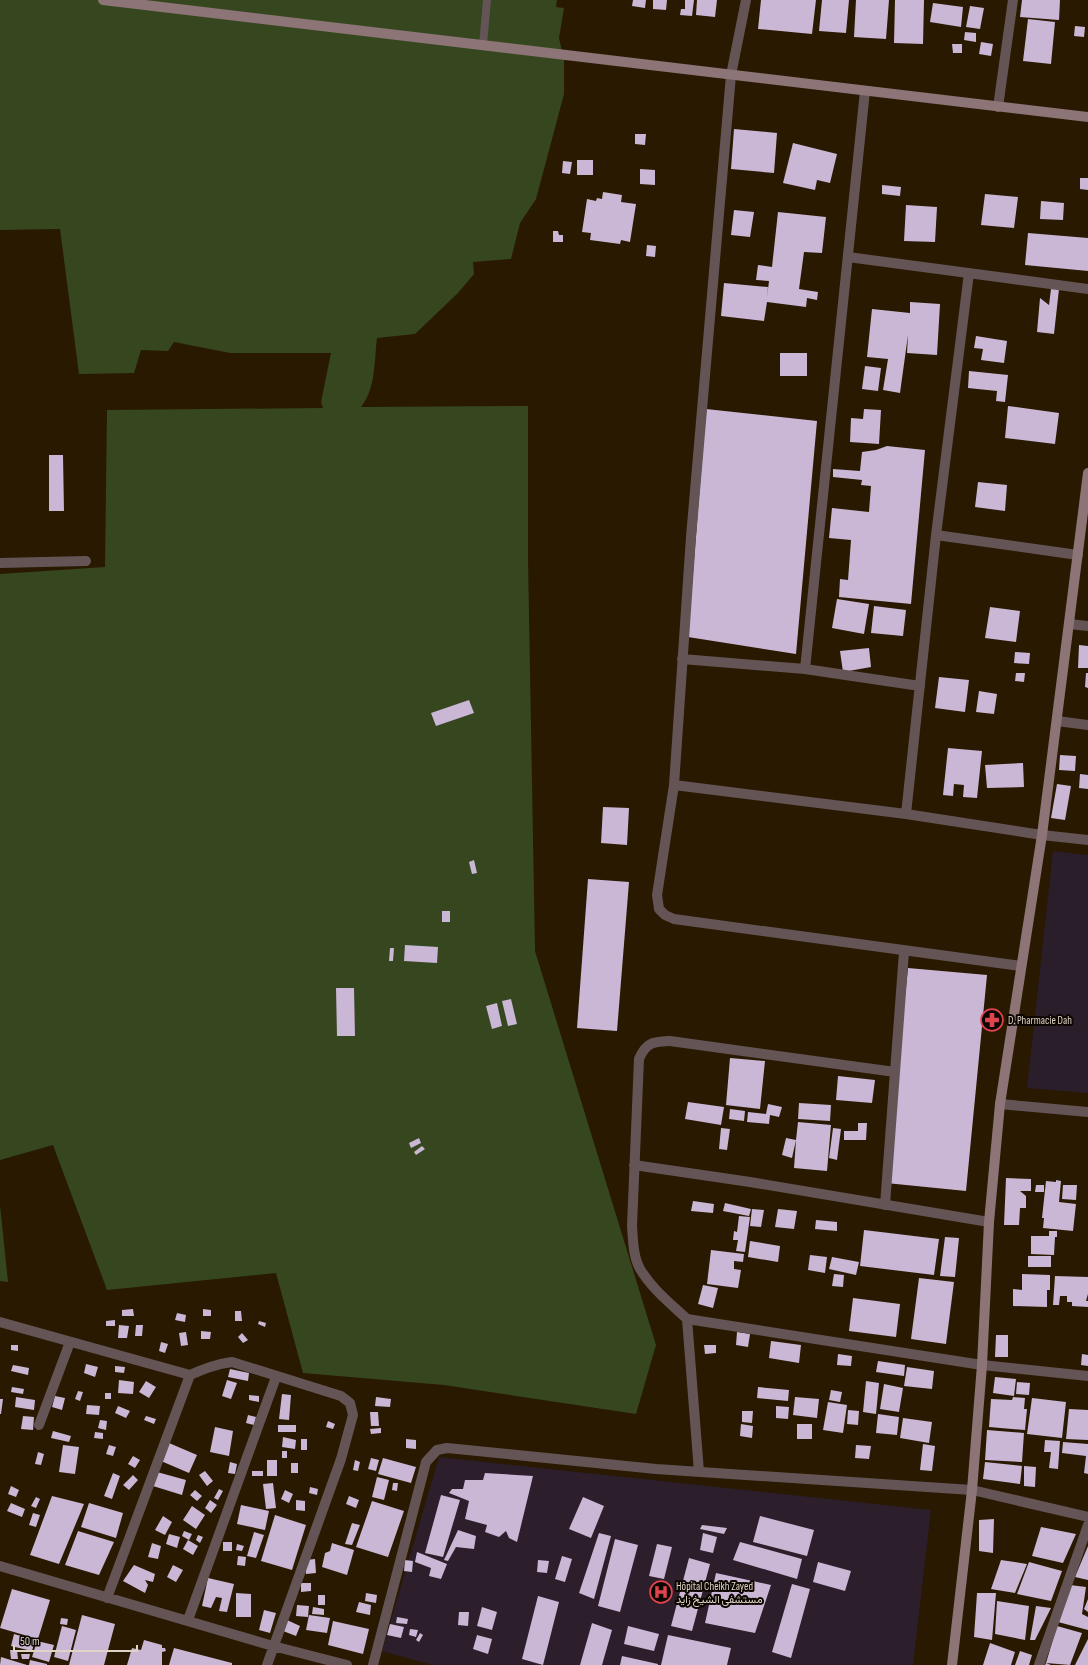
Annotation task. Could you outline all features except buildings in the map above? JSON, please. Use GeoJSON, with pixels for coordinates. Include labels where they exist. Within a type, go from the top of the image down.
{"type":"FeatureCollection","features":[{"type":"Feature","properties":{"kind":"main road"},"geometry":{"type":"LineString","coordinates":[[103,0],[1088,117]]}},
{"type":"Feature","properties":{"kind":"main road"},"geometry":{"type":"LineString","coordinates":[[952,1665],[972,1490],[982,1365],[989,1222],[1000,1104],[1042,835],[1078,555],[1085,529],[1088,473]]}},
{"type":"Feature","properties":{"kind":"street"},"geometry":{"type":"LineString","coordinates":[[746,0],[731,75],[691,537],[674,785],[657,895],[659,909],[665,915],[674,920],[904,952],[1021,966]]}},
{"type":"Feature","properties":{"kind":"street"},"geometry":{"type":"LineString","coordinates":[[998,107],[1012,0]]}},
{"type":"Feature","properties":{"kind":"street"},"geometry":{"type":"LineString","coordinates":[[805,669],[865,91]]}},
{"type":"Feature","properties":{"kind":"street"},"geometry":{"type":"LineString","coordinates":[[848,257],[1088,289]]}},
{"type":"Feature","properties":{"kind":"street"},"geometry":{"type":"LineString","coordinates":[[906,814],[936,535],[970,273]]}},
{"type":"Feature","properties":{"kind":"street"},"geometry":{"type":"LineString","coordinates":[[936,535],[1078,555]]}},
{"type":"Feature","properties":{"kind":"street"},"geometry":{"type":"LineString","coordinates":[[0,563],[86,561]]}},
{"type":"Feature","properties":{"kind":"street"},"geometry":{"type":"LineString","coordinates":[[1069,624],[1088,626]]}},
{"type":"Feature","properties":{"kind":"street"},"geometry":{"type":"LineString","coordinates":[[682,658],[805,669],[920,686]]}},
{"type":"Feature","properties":{"kind":"street"},"geometry":{"type":"LineString","coordinates":[[1057,721],[1088,725]]}},
{"type":"Feature","properties":{"kind":"street"},"geometry":{"type":"LineString","coordinates":[[674,785],[906,814],[1042,835],[1088,840]]}},
{"type":"Feature","properties":{"kind":"street"},"geometry":{"type":"LineString","coordinates":[[885,1205],[904,952]]}},
{"type":"Feature","properties":{"kind":"street"},"geometry":{"type":"LineString","coordinates":[[895,1072],[670,1041],[654,1042],[643,1048],[639,1059],[632,1226],[634,1248],[640,1268],[657,1291],[687,1319],[982,1365],[1088,1376]]}},
{"type":"Feature","properties":{"kind":"street"},"geometry":{"type":"LineString","coordinates":[[1000,1104],[1088,1112]]}},
{"type":"Feature","properties":{"kind":"street"},"geometry":{"type":"LineString","coordinates":[[634,1165],[750,1182],[989,1222]]}},
{"type":"Feature","properties":{"kind":"street"},"geometry":{"type":"LineString","coordinates":[[687,1319],[699,1472]]}},
{"type":"Feature","properties":{"kind":"street"},"geometry":{"type":"LineString","coordinates":[[0,1322],[190,1375],[208,1367],[232,1362],[276,1377],[341,1396],[350,1403],[353,1415],[341,1459],[267,1665]]}},
{"type":"Feature","properties":{"kind":"street"},"geometry":{"type":"LineString","coordinates":[[39,1425],[70,1342]]}},
{"type":"Feature","properties":{"kind":"street"},"geometry":{"type":"LineString","coordinates":[[106,1598],[190,1375]]}},
{"type":"Feature","properties":{"kind":"street"},"geometry":{"type":"LineString","coordinates":[[188,1620],[276,1377]]}},
{"type":"Feature","properties":{"kind":"street"},"geometry":{"type":"LineString","coordinates":[[373,1665],[426,1462],[436,1450],[447,1448],[471,1449],[656,1469],[972,1490],[1088,1517]]}},
{"type":"Feature","properties":{"kind":"street"},"geometry":{"type":"LineString","coordinates":[[1039,1665],[1088,1525]]}},
{"type":"Feature","properties":{"kind":"street"},"geometry":{"type":"LineString","coordinates":[[0,1566],[273,1646],[347,1665]]}},
{"type":"Feature","properties":{"kind":"lane"},"geometry":{"type":"LineString","coordinates":[[483,45],[487,0]]}},
{"type":"Feature","properties":{"kind":"shaded area"},"geometry":{"type":"Polygon","coordinates":[[[1053,851],[1088,855],[1088,1093],[1027,1088],[1053,851]]]}},
{"type":"Feature","properties":{"kind":"shaded area","name":"Hôpital Cheikh Zayed مستشفى الشيخ زايد"},"geometry":{"type":"Polygon","coordinates":[[[439,1457],[931,1510],[913,1665],[432,1665],[382,1651],[439,1457]]]}},
{"type":"Feature","properties":{"kind":"green space"},"geometry":{"type":"Polygon","coordinates":[[[0,0],[557,0],[556,7],[564,8],[559,38],[564,60],[564,94],[536,199],[520,223],[511,259],[473,262],[474,274],[458,293],[415,334],[377,338],[372,383],[366,400],[361,407],[528,406],[528,559],[535,951],[656,1345],[636,1414],[444,1385],[303,1373],[276,1273],[107,1290],[53,1145],[0,1160],[0,574],[105,567],[107,410],[323,408],[321,402],[331,353],[230,353],[174,342],[168,351],[141,350],[134,373],[79,374],[60,229],[0,230],[0,0]]]}},
{"type":"Feature","properties":{"kind":"green space"},"geometry":{"type":"Polygon","coordinates":[[[0,1205],[8,1282],[0,1281],[0,1205]]]}},
{"type":"Feature","properties":{"kind":"place","name":"D. Pharmacie Dah"},"geometry":{"type":"Point","coordinates":[992,1020]}},
{"type":"Feature","properties":{"kind":"place","name":"Hôpital Cheikh Zayed مستشفى الشيخ زايد"},"geometry":{"type":"Point","coordinates":[661,1592]}}]}
